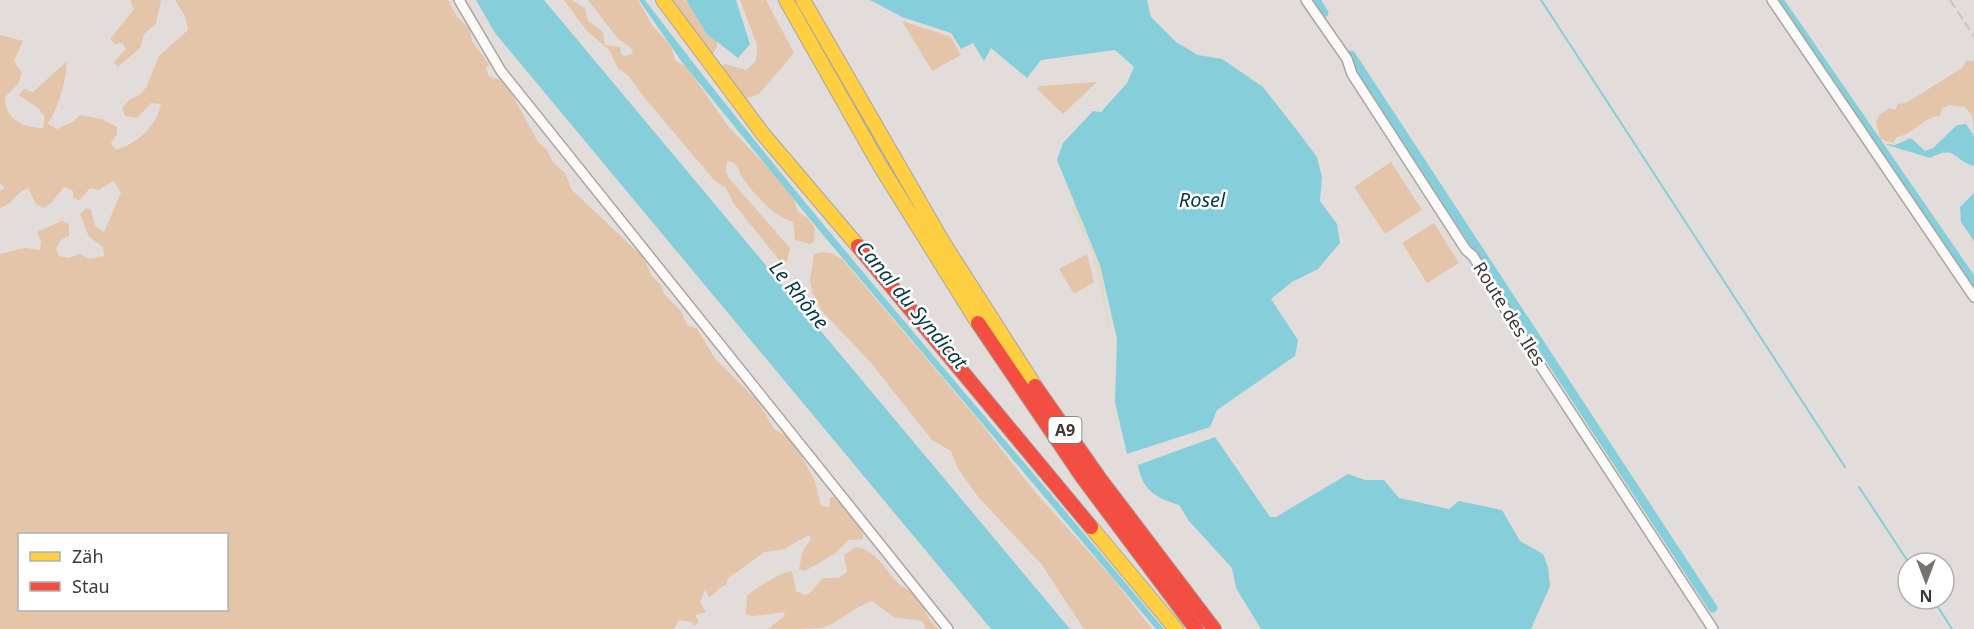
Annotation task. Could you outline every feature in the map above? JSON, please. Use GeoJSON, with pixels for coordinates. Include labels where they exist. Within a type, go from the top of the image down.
{"type":"FeatureCollection","features":[{"type":"Feature","properties":{"kind":"main road"},"geometry":{"type":"LineString","coordinates":[[663,0],[763,134],[924,323],[1176,629]]}},
{"type":"Feature","properties":{"kind":"main road","name":"A9"},"geometry":{"type":"LineString","coordinates":[[786,0],[867,145],[978,327],[1085,484],[1196,629]]}},
{"type":"Feature","properties":{"kind":"main road","name":"A9"},"geometry":{"type":"LineString","coordinates":[[802,0],[918,203],[998,332],[1087,462],[1214,629]]}},
{"type":"Feature","properties":{"kind":"street"},"geometry":{"type":"LineString","coordinates":[[459,0],[489,53],[529,108],[948,629]]}},
{"type":"Feature","properties":{"kind":"street","name":"Route des Iles"},"geometry":{"type":"LineString","coordinates":[[1306,0],[1347,59],[1352,74],[1466,250],[1473,256],[1532,353],[1713,629]]}},
{"type":"Feature","properties":{"kind":"street"},"geometry":{"type":"LineString","coordinates":[[1772,0],[1974,297]]}},
{"type":"Feature","properties":{"kind":"shaded area"},"geometry":{"type":"Polygon","coordinates":[[[130,0],[161,0],[156,24],[144,34],[140,48],[118,67],[114,62],[126,49],[122,43],[115,44],[110,39],[134,9],[130,0]]]}},
{"type":"Feature","properties":{"kind":"shaded area"},"geometry":{"type":"Polygon","coordinates":[[[175,0],[448,0],[457,17],[470,29],[472,41],[489,64],[486,69],[489,76],[500,80],[508,87],[538,142],[547,150],[553,162],[565,173],[572,190],[643,257],[651,275],[660,284],[664,294],[681,311],[687,325],[697,329],[716,360],[757,400],[774,429],[794,441],[815,482],[821,506],[830,507],[830,497],[841,501],[857,525],[862,528],[863,539],[848,540],[836,553],[805,571],[799,569],[801,557],[811,540],[809,535],[784,549],[765,552],[728,578],[726,585],[711,596],[709,597],[705,590],[700,602],[706,612],[695,615],[699,622],[694,626],[692,622],[679,620],[674,629],[0,629],[0,254],[25,248],[40,250],[41,241],[37,232],[62,221],[69,224],[69,236],[61,240],[56,249],[59,256],[69,258],[79,254],[90,259],[104,256],[103,247],[89,237],[80,214],[86,208],[91,209],[95,226],[104,232],[121,193],[114,181],[98,190],[90,188],[79,201],[73,197],[73,191],[64,187],[51,203],[43,208],[36,204],[28,188],[0,208],[0,191],[5,188],[0,184],[0,35],[23,41],[14,61],[22,73],[18,84],[5,97],[8,111],[16,121],[43,128],[45,117],[38,108],[19,95],[24,89],[33,92],[66,62],[61,94],[48,124],[57,129],[74,121],[80,115],[101,119],[117,127],[117,134],[111,143],[116,150],[139,138],[155,120],[161,104],[151,103],[137,118],[125,116],[122,108],[129,100],[141,94],[147,86],[159,56],[188,30],[185,16],[175,0]]]}},
{"type":"Feature","properties":{"kind":"shaded area"},"geometry":{"type":"Polygon","coordinates":[[[564,0],[571,0],[585,8],[588,21],[603,32],[605,45],[620,47],[621,54],[624,56],[633,54],[631,48],[618,39],[588,0],[638,0],[652,25],[671,46],[675,61],[686,66],[728,126],[777,177],[794,200],[798,212],[808,218],[815,228],[814,242],[810,244],[795,240],[793,222],[766,205],[744,180],[736,165],[731,161],[727,162],[726,172],[729,178],[790,248],[787,262],[780,261],[734,204],[726,188],[714,180],[643,96],[629,76],[618,68],[609,50],[587,31],[564,0]]]}},
{"type":"Feature","properties":{"kind":"shaded area"},"geometry":{"type":"Polygon","coordinates":[[[673,0],[685,0],[717,40],[717,47],[713,53],[708,53],[673,0]]]}},
{"type":"Feature","properties":{"kind":"shaded area"},"geometry":{"type":"Polygon","coordinates":[[[740,0],[766,0],[794,53],[759,94],[743,100],[717,67],[725,64],[746,70],[756,61],[757,45],[740,0]]]}},
{"type":"Feature","properties":{"kind":"shaded area"},"geometry":{"type":"Polygon","coordinates":[[[902,21],[951,37],[961,55],[932,71],[902,21]]]}},
{"type":"Feature","properties":{"kind":"shaded area"},"geometry":{"type":"Polygon","coordinates":[[[1966,61],[1974,61],[1974,133],[1972,115],[1965,107],[1949,105],[1942,109],[1940,116],[1928,119],[1909,133],[1897,137],[1893,143],[1880,139],[1876,121],[1880,114],[1890,108],[1895,110],[1898,104],[1906,103],[1962,68],[1966,61]]]}},
{"type":"Feature","properties":{"kind":"shaded area"},"geometry":{"type":"Polygon","coordinates":[[[1097,82],[1063,114],[1037,89],[1040,86],[1097,82]]]}},
{"type":"Feature","properties":{"kind":"shaded area"},"geometry":{"type":"Polygon","coordinates":[[[1391,162],[1422,210],[1385,234],[1354,187],[1391,162]]]}},
{"type":"Feature","properties":{"kind":"shaded area"},"geometry":{"type":"Polygon","coordinates":[[[1434,223],[1459,263],[1427,283],[1402,243],[1434,223]]]}},
{"type":"Feature","properties":{"kind":"shaded area"},"geometry":{"type":"Polygon","coordinates":[[[831,253],[842,259],[979,421],[1035,492],[1115,581],[1152,629],[1084,629],[1042,565],[979,498],[958,469],[951,451],[932,440],[871,363],[822,311],[812,292],[810,280],[814,254],[831,253]]]}},
{"type":"Feature","properties":{"kind":"shaded area"},"geometry":{"type":"Polygon","coordinates":[[[1087,254],[1094,282],[1074,294],[1059,269],[1087,254]]]}},
{"type":"Feature","properties":{"kind":"shaded area"},"geometry":{"type":"Polygon","coordinates":[[[856,547],[875,556],[900,585],[917,596],[929,619],[939,629],[926,629],[922,621],[894,617],[872,601],[821,628],[768,629],[784,616],[785,612],[753,616],[746,614],[747,596],[750,593],[788,572],[792,571],[796,591],[804,595],[809,594],[823,578],[838,578],[847,572],[844,555],[856,547]]]}},
{"type":"Feature","properties":{"kind":"sand"},"geometry":{"type":"Polygon","coordinates":[[[1075,205],[1100,265],[1112,342],[1092,252],[1071,207],[1075,205]]]}},
{"type":"Feature","properties":{"kind":"water"},"geometry":{"type":"Polygon","coordinates":[[[476,0],[544,0],[1070,629],[991,629],[495,33],[476,0]]]}},
{"type":"Feature","properties":{"kind":"water","name":"Canal du Syndicat"},"geometry":{"type":"Polygon","coordinates":[[[639,0],[645,0],[707,81],[836,239],[1164,629],[1156,629],[818,229],[682,62],[639,0]]]}},
{"type":"Feature","properties":{"kind":"water"},"geometry":{"type":"Polygon","coordinates":[[[686,0],[736,0],[750,44],[738,58],[707,34],[686,0]]]}},
{"type":"Feature","properties":{"kind":"water","name":"Rosel"},"geometry":{"type":"Polygon","coordinates":[[[870,0],[1147,0],[1151,17],[1176,42],[1198,55],[1222,59],[1263,87],[1317,157],[1322,177],[1320,201],[1337,224],[1340,243],[1318,269],[1292,282],[1271,299],[1298,340],[1295,356],[1217,410],[1210,427],[1127,454],[1115,402],[1117,339],[1100,265],[1057,160],[1063,143],[1093,111],[1101,112],[1127,83],[1134,67],[1115,50],[1041,60],[1027,78],[991,48],[984,61],[973,43],[961,49],[951,33],[902,17],[870,0]]]}},
{"type":"Feature","properties":{"kind":"water"},"geometry":{"type":"Polygon","coordinates":[[[1966,124],[1974,136],[1974,166],[1950,153],[1930,158],[1884,144],[1895,145],[1911,138],[1925,151],[1933,148],[1957,125],[1966,124]]]}},
{"type":"Feature","properties":{"kind":"water"},"geometry":{"type":"Polygon","coordinates":[[[1974,193],[1974,241],[1961,222],[1960,207],[1974,193]]]}},
{"type":"Feature","properties":{"kind":"water"},"geometry":{"type":"Polygon","coordinates":[[[1215,437],[1270,517],[1276,517],[1348,474],[1365,480],[1384,480],[1399,498],[1449,509],[1459,501],[1502,510],[1520,541],[1543,554],[1548,567],[1550,586],[1531,629],[1261,629],[1236,588],[1232,568],[1189,521],[1179,505],[1151,492],[1140,474],[1138,465],[1215,437]]]}},
{"type":"Feature","properties":{"kind":"waterway"},"geometry":{"type":"LineString","coordinates":[[1316,0],[1324,13]]}},
{"type":"Feature","properties":{"kind":"waterway"},"geometry":{"type":"LineString","coordinates":[[1541,0],[1845,467]]}},
{"type":"Feature","properties":{"kind":"waterway"},"geometry":{"type":"LineString","coordinates":[[1779,0],[1974,283]]}},
{"type":"Feature","properties":{"kind":"waterway"},"geometry":{"type":"LineString","coordinates":[[1351,55],[1713,608]]}},
{"type":"Feature","properties":{"kind":"waterway"},"geometry":{"type":"LineString","coordinates":[[1859,487],[1901,551]]}},
{"type":"Feature","properties":{"kind":"waterway"},"geometry":{"type":"LineString","coordinates":[[1941,611],[1952,629]]}},
{"type":"Feature","properties":{"kind":"railway"},"geometry":{"type":"LineString","coordinates":[[1950,0],[1974,36]]}},
{"type":"Feature","properties":{"kind":"traffic: slow"},"geometry":{"type":"LineString","coordinates":[[663,0],[763,134],[858,246]]}},
{"type":"Feature","properties":{"kind":"traffic: slow"},"geometry":{"type":"LineString","coordinates":[[786,0],[879,164],[978,323]]}},
{"type":"Feature","properties":{"kind":"traffic: slow"},"geometry":{"type":"LineString","coordinates":[[803,0],[944,244],[1035,386]]}},
{"type":"Feature","properties":{"kind":"traffic: slow"},"geometry":{"type":"LineString","coordinates":[[1091,527],[1176,629]]}},
{"type":"Feature","properties":{"kind":"traffic: jam"},"geometry":{"type":"LineString","coordinates":[[858,246],[1091,527]]}},
{"type":"Feature","properties":{"kind":"traffic: jam"},"geometry":{"type":"LineString","coordinates":[[978,323],[1083,478],[1196,629]]}},
{"type":"Feature","properties":{"kind":"traffic: jam"},"geometry":{"type":"LineString","coordinates":[[1035,386],[1100,479],[1214,629]]}},
{"type":"Feature","properties":{"kind":"water label","name":"Le Rhône"},"geometry":{"type":"Point","coordinates":[799,295]}}]}
